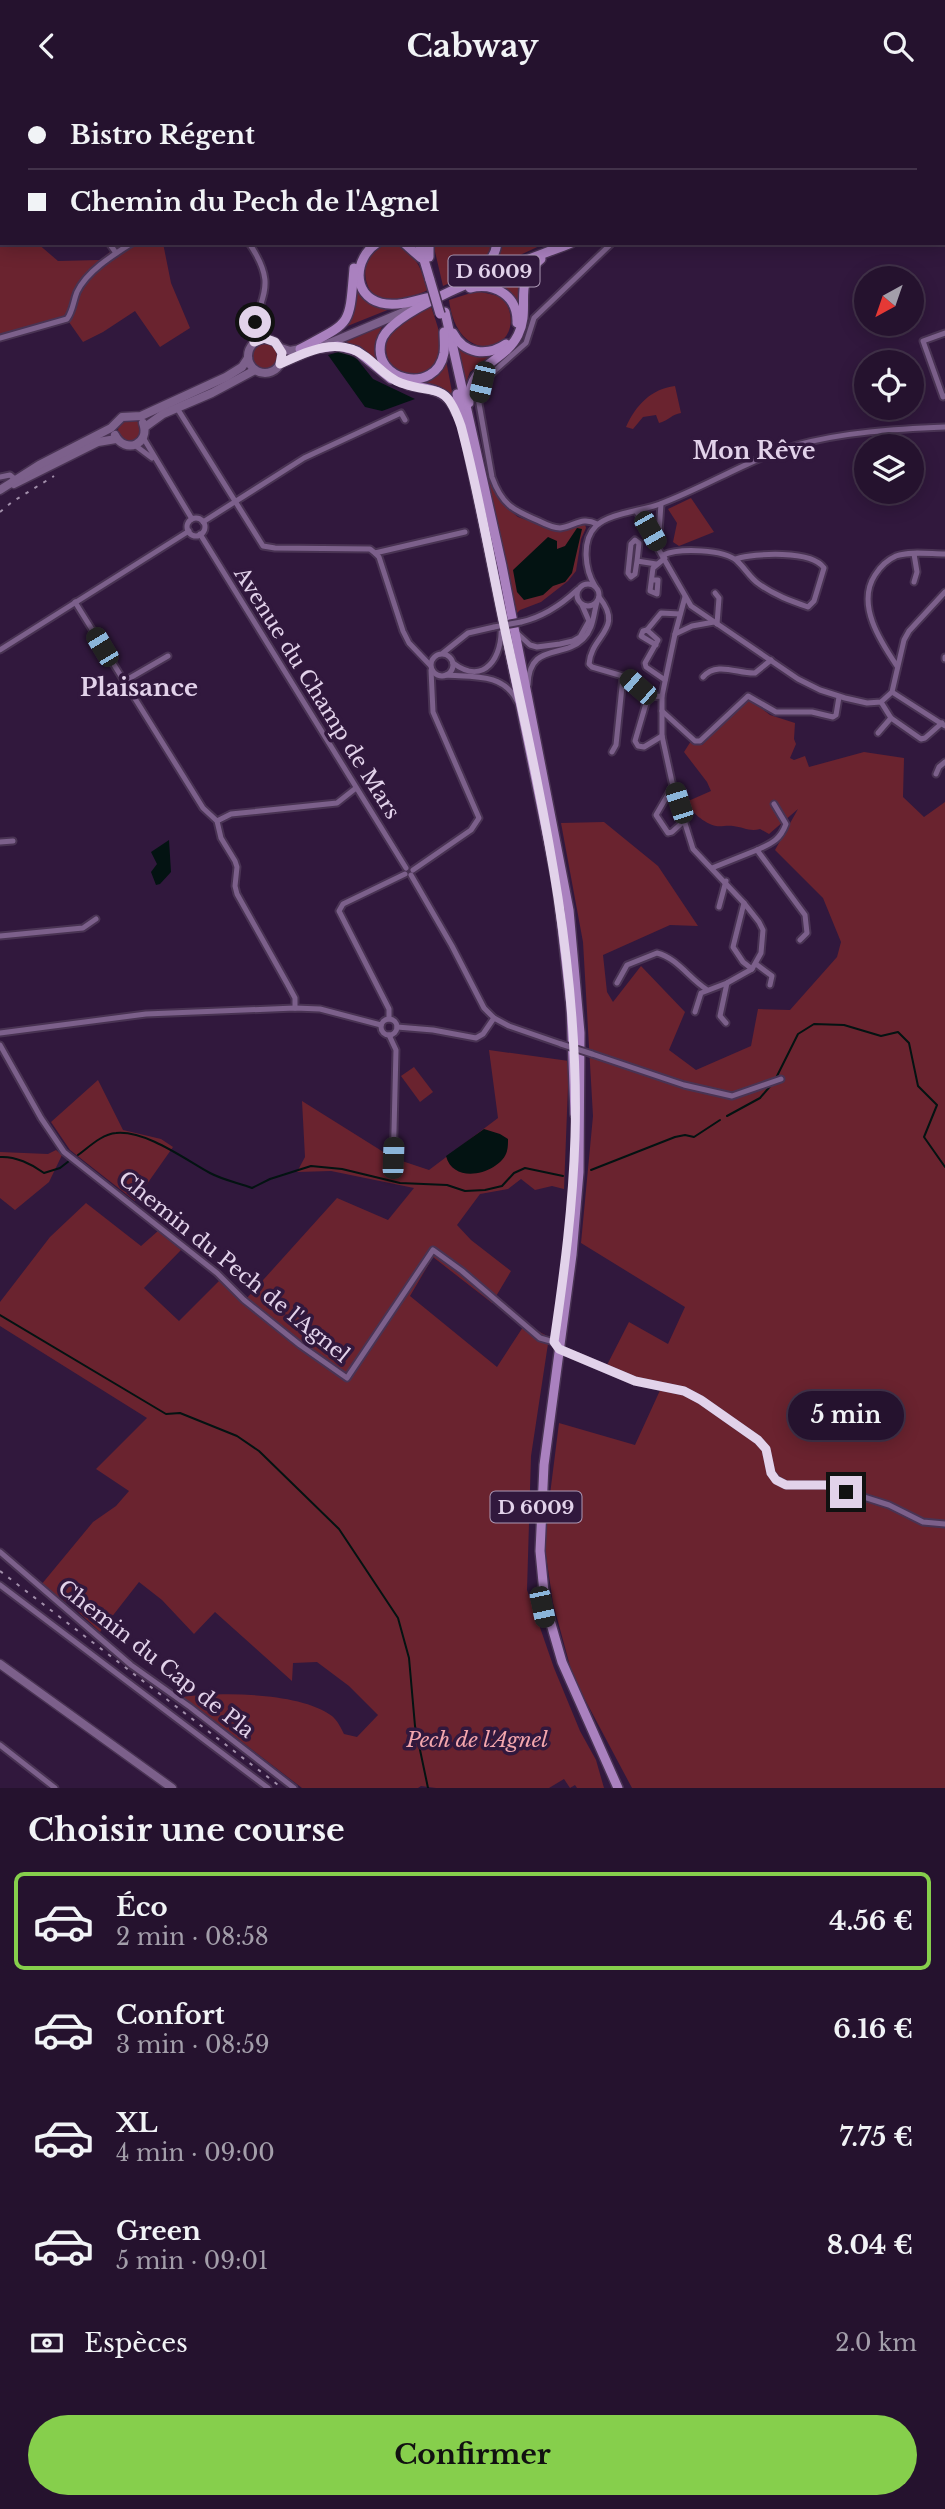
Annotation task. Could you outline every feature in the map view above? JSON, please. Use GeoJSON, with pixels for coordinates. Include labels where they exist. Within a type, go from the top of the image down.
{"type":"FeatureCollection","features":[{"type":"Feature","properties":{"kind":"main road"},"geometry":{"type":"LineString","coordinates":[[300,349],[335,331],[349,317],[354,269],[357,259],[368,245]]}},
{"type":"Feature","properties":{"kind":"main road","name":"D 6009"},"geometry":{"type":"LineString","coordinates":[[375,245],[360,263],[359,276],[366,293],[376,301],[389,304],[428,300],[564,245]]}},
{"type":"Feature","properties":{"kind":"main road","name":"D 6009"},"geometry":{"type":"LineString","coordinates":[[408,245],[427,261]]}},
{"type":"Feature","properties":{"kind":"main road","name":"D 6009"},"geometry":{"type":"LineString","coordinates":[[420,245],[442,313],[472,428],[569,910],[580,1033],[579,1172],[572,1255],[536,1497],[538,1581],[545,1622],[558,1663],[616,1788]]}},
{"type":"Feature","properties":{"kind":"main road"},"geometry":{"type":"LineString","coordinates":[[427,245],[427,261]]}},
{"type":"Feature","properties":{"kind":"main road"},"geometry":{"type":"LineString","coordinates":[[444,293],[477,274],[495,253],[497,245]]}},
{"type":"Feature","properties":{"kind":"main road","name":"D 6009"},"geometry":{"type":"LineString","coordinates":[[472,428],[469,404],[471,383],[479,372],[517,337],[522,324],[524,283],[529,271],[542,258],[564,245]]}},
{"type":"Feature","properties":{"kind":"main road"},"geometry":{"type":"LineString","coordinates":[[442,313],[454,337],[463,347],[475,351],[495,351],[504,346],[516,328],[517,319],[511,300],[503,292],[480,286],[444,293]]}},
{"type":"Feature","properties":{"kind":"main road"},"geometry":{"type":"LineString","coordinates":[[255,370],[248,358],[248,351],[254,342],[264,338],[273,340],[281,348],[290,351],[300,349],[428,300]]}},
{"type":"Feature","properties":{"kind":"main road"},"geometry":{"type":"LineString","coordinates":[[428,300],[394,322],[385,332],[380,349],[382,359],[390,371],[399,377],[412,381],[428,376],[442,358],[444,331]]}},
{"type":"Feature","properties":{"kind":"main road"},"geometry":{"type":"LineString","coordinates":[[280,364],[428,300]]}},
{"type":"Feature","properties":{"kind":"main road","name":"D 6009"},"geometry":{"type":"LineString","coordinates":[[442,313],[559,895],[572,1021],[575,1126],[571,1213],[557,1345]]}},
{"type":"Feature","properties":{"kind":"main road"},"geometry":{"type":"LineString","coordinates":[[313,349],[338,346],[358,351],[390,378],[402,384],[437,390],[454,405],[467,448]]}},
{"type":"Feature","properties":{"kind":"main road"},"geometry":{"type":"LineString","coordinates":[[145,427],[163,414],[255,370],[266,373],[275,370],[282,359],[281,348]]}},
{"type":"Feature","properties":{"kind":"main road"},"geometry":{"type":"LineString","coordinates":[[0,490],[116,424],[126,415],[137,416],[226,377],[242,367],[248,358]]}},
{"type":"Feature","properties":{"kind":"main road"},"geometry":{"type":"LineString","coordinates":[[14,482],[98,442],[116,439],[127,446],[136,446],[144,439],[145,427],[137,416]]}},
{"type":"Feature","properties":{"kind":"main road"},"geometry":{"type":"LineString","coordinates":[[116,424],[116,439]]}},
{"type":"Feature","properties":{"kind":"main road"},"geometry":{"type":"LineString","coordinates":[[0,1664],[172,1788]]}},
{"type":"Feature","properties":{"kind":"street"},"geometry":{"type":"LineString","coordinates":[[110,245],[116,253]]}},
{"type":"Feature","properties":{"kind":"street"},"geometry":{"type":"LineString","coordinates":[[0,338],[67,319],[77,292],[88,278],[129,245]]}},
{"type":"Feature","properties":{"kind":"street"},"geometry":{"type":"LineString","coordinates":[[250,245],[262,265],[265,278],[264,300],[255,322],[254,342]]}},
{"type":"Feature","properties":{"kind":"street"},"geometry":{"type":"LineString","coordinates":[[597,524],[590,520],[578,521],[561,528],[552,527],[509,507],[496,489],[492,477],[478,398],[482,382],[526,343],[534,318],[610,245]]}},
{"type":"Feature","properties":{"kind":"street"},"geometry":{"type":"LineString","coordinates":[[255,322],[264,338]]}},
{"type":"Feature","properties":{"kind":"street"},"geometry":{"type":"LineString","coordinates":[[945,333],[923,341],[943,397],[945,396]]}},
{"type":"Feature","properties":{"kind":"street"},"geometry":{"type":"LineString","coordinates":[[177,408],[263,546],[370,549],[375,552],[403,631],[438,676],[477,677],[500,681],[514,695],[523,715]]}},
{"type":"Feature","properties":{"kind":"street"},"geometry":{"type":"LineString","coordinates":[[203,522],[303,459],[401,413],[405,420]]}},
{"type":"Feature","properties":{"kind":"street"},"geometry":{"type":"LineString","coordinates":[[512,617],[517,632],[530,645],[537,647],[573,641],[585,629],[589,621],[576,596],[585,578],[586,548],[591,532],[597,524],[611,516],[637,512],[660,504],[797,445],[833,437],[910,428],[945,427]]}},
{"type":"Feature","properties":{"kind":"street"},"geometry":{"type":"LineString","coordinates":[[144,439],[191,519]]}},
{"type":"Feature","properties":{"kind":"street"},"geometry":{"type":"LineString","coordinates":[[136,446],[155,460]]}},
{"type":"Feature","properties":{"kind":"street"},"geometry":{"type":"LineString","coordinates":[[0,477],[10,475],[14,482]]}},
{"type":"Feature","properties":{"kind":"street"},"geometry":{"type":"LineString","coordinates":[[658,546],[660,504]]}},
{"type":"Feature","properties":{"kind":"street"},"geometry":{"type":"LineString","coordinates":[[637,512],[691,606],[809,685],[839,697],[867,703],[881,702],[892,692],[899,653],[909,631],[943,594]]}},
{"type":"Feature","properties":{"kind":"street"},"geometry":{"type":"LineString","coordinates":[[191,519],[200,519],[203,522],[205,528],[201,534],[195,535],[189,531],[191,519]]}},
{"type":"Feature","properties":{"kind":"street"},"geometry":{"type":"LineString","coordinates":[[0,650],[189,531]]}},
{"type":"Feature","properties":{"kind":"street"},"geometry":{"type":"LineString","coordinates":[[375,552],[465,532]]}},
{"type":"Feature","properties":{"kind":"street","name":"Avenue du Champ de Mars"},"geometry":{"type":"LineString","coordinates":[[201,534],[409,871],[452,946],[478,999],[494,1018]]}},
{"type":"Feature","properties":{"kind":"street"},"geometry":{"type":"LineString","coordinates":[[635,540],[639,543],[637,561],[635,574],[631,577],[628,573],[631,544],[635,540]]}},
{"type":"Feature","properties":{"kind":"street"},"geometry":{"type":"LineString","coordinates":[[652,580],[653,568],[674,550],[685,549],[736,559],[765,553],[786,554],[819,563],[824,568],[814,601],[808,607],[777,595],[758,584],[736,559]]}},
{"type":"Feature","properties":{"kind":"street"},"geometry":{"type":"LineString","coordinates":[[897,666],[881,643],[871,619],[868,598],[872,579],[891,558],[914,554],[945,554]]}},
{"type":"Feature","properties":{"kind":"street"},"geometry":{"type":"LineString","coordinates":[[914,554],[917,572],[914,582]]}},
{"type":"Feature","properties":{"kind":"street"},"geometry":{"type":"LineString","coordinates":[[637,561],[656,564]]}},
{"type":"Feature","properties":{"kind":"street"},"geometry":{"type":"LineString","coordinates":[[528,702],[528,680],[534,662],[552,650],[573,646],[582,640],[592,625],[598,599],[587,565]]}},
{"type":"Feature","properties":{"kind":"street"},"geometry":{"type":"LineString","coordinates":[[522,624],[543,615],[579,588],[589,583],[595,586]]}},
{"type":"Feature","properties":{"kind":"street"},"geometry":{"type":"LineString","coordinates":[[715,593],[719,598],[716,623]]}},
{"type":"Feature","properties":{"kind":"street"},"geometry":{"type":"LineString","coordinates":[[943,594],[945,605]]}},
{"type":"Feature","properties":{"kind":"street"},"geometry":{"type":"LineString","coordinates":[[685,596],[662,696],[665,758],[693,849],[726,881],[763,930],[763,941],[754,966],[727,983],[706,989],[698,997],[695,1011]]}},
{"type":"Feature","properties":{"kind":"street"},"geometry":{"type":"LineString","coordinates":[[416,650],[434,656],[443,653],[468,633],[538,621],[564,605],[581,603],[592,606],[598,599]]}},
{"type":"Feature","properties":{"kind":"street"},"geometry":{"type":"LineString","coordinates":[[598,599],[608,608],[610,617],[589,664],[626,677],[649,697],[662,696]]}},
{"type":"Feature","properties":{"kind":"street"},"geometry":{"type":"LineString","coordinates":[[75,603],[203,808],[217,821],[221,838],[237,867],[237,894],[295,998],[295,1008]]}},
{"type":"Feature","properties":{"kind":"street"},"geometry":{"type":"LineString","coordinates":[[443,653],[461,669],[475,672],[486,668],[499,652],[500,605]]}},
{"type":"Feature","properties":{"kind":"street"},"geometry":{"type":"LineString","coordinates":[[665,680],[646,667],[645,663],[659,641],[647,630],[661,613],[680,614]]}},
{"type":"Feature","properties":{"kind":"street"},"geometry":{"type":"LineString","coordinates":[[675,634],[692,627],[716,623]]}},
{"type":"Feature","properties":{"kind":"street"},"geometry":{"type":"LineString","coordinates":[[432,699],[435,686],[452,670],[454,646],[461,640],[494,629]]}},
{"type":"Feature","properties":{"kind":"street"},"geometry":{"type":"LineString","coordinates":[[123,682],[168,656]]}},
{"type":"Feature","properties":{"kind":"street"},"geometry":{"type":"LineString","coordinates":[[389,1019],[389,1009],[339,911],[343,904],[409,871],[471,830],[479,818],[435,720],[431,667],[434,656]]}},
{"type":"Feature","properties":{"kind":"street"},"geometry":{"type":"LineString","coordinates":[[703,677],[707,672],[716,670],[734,669],[755,673],[771,660]]}},
{"type":"Feature","properties":{"kind":"street"},"geometry":{"type":"LineString","coordinates":[[612,752],[616,745],[622,677]]}},
{"type":"Feature","properties":{"kind":"street"},"geometry":{"type":"LineString","coordinates":[[881,702],[891,717],[921,739],[943,725],[892,692]]}},
{"type":"Feature","properties":{"kind":"street"},"geometry":{"type":"LineString","coordinates":[[662,711],[695,741],[700,741],[748,696],[776,712],[813,712],[833,717],[836,715],[839,697]]}},
{"type":"Feature","properties":{"kind":"street"},"geometry":{"type":"LineString","coordinates":[[649,697],[635,741],[638,746],[643,747],[662,737]]}},
{"type":"Feature","properties":{"kind":"street"},"geometry":{"type":"LineString","coordinates":[[878,733],[891,717]]}},
{"type":"Feature","properties":{"kind":"street"},"geometry":{"type":"LineString","coordinates":[[936,774],[945,762]]}},
{"type":"Feature","properties":{"kind":"street"},"geometry":{"type":"LineString","coordinates":[[673,786],[656,815],[668,832],[673,832],[684,821]]}},
{"type":"Feature","properties":{"kind":"street"},"geometry":{"type":"LineString","coordinates":[[217,821],[231,814],[337,803],[356,788]]}},
{"type":"Feature","properties":{"kind":"street"},"geometry":{"type":"LineString","coordinates":[[712,868],[775,842],[786,824],[774,804]]}},
{"type":"Feature","properties":{"kind":"street"},"geometry":{"type":"LineString","coordinates":[[0,842],[13,841]]}},
{"type":"Feature","properties":{"kind":"street"},"geometry":{"type":"LineString","coordinates":[[757,850],[805,915],[807,933],[800,940]]}},
{"type":"Feature","properties":{"kind":"street"},"geometry":{"type":"LineString","coordinates":[[719,907],[726,881]]}},
{"type":"Feature","properties":{"kind":"street"},"geometry":{"type":"LineString","coordinates":[[744,903],[733,947],[743,961],[772,976],[770,985]]}},
{"type":"Feature","properties":{"kind":"street"},"geometry":{"type":"LineString","coordinates":[[0,936],[83,928],[96,919]]}},
{"type":"Feature","properties":{"kind":"street"},"geometry":{"type":"LineString","coordinates":[[617,983],[627,965],[657,953],[672,958],[694,981],[706,989]]}},
{"type":"Feature","properties":{"kind":"street"},"geometry":{"type":"LineString","coordinates":[[726,1023],[720,1016],[727,983]]}},
{"type":"Feature","properties":{"kind":"street"},"geometry":{"type":"LineString","coordinates":[[0,1033],[146,1014],[295,1008],[339,1013],[381,1025]]}},
{"type":"Feature","properties":{"kind":"street"},"geometry":{"type":"LineString","coordinates":[[397,1027],[476,1038],[483,1034],[494,1018],[509,1026],[678,1083],[732,1096],[782,1079]]}},
{"type":"Feature","properties":{"kind":"street"},"geometry":{"type":"LineString","coordinates":[[381,1025],[389,1019]]}},
{"type":"Feature","properties":{"kind":"street"},"geometry":{"type":"LineString","coordinates":[[381,1025],[384,1034],[395,1033],[396,1023],[389,1019]]}},
{"type":"Feature","properties":{"kind":"street"},"geometry":{"type":"LineString","coordinates":[[389,1035],[396,1050],[393,1171]]}},
{"type":"Feature","properties":{"kind":"street","name":"Chemin du Pech de l'Agnel"},"geometry":{"type":"LineString","coordinates":[[0,1045],[41,1118],[64,1152],[217,1273],[244,1300],[291,1338],[347,1378],[433,1250],[462,1271],[540,1338],[635,1381],[684,1391],[701,1400],[758,1440],[766,1449],[771,1473],[776,1480],[786,1485],[826,1485],[900,1509],[923,1522],[945,1524]]}},
{"type":"Feature","properties":{"kind":"street","name":"Chemin du Cap de Pla"},"geometry":{"type":"LineString","coordinates":[[0,1552],[131,1665],[294,1788]]}},
{"type":"Feature","properties":{"kind":"street"},"geometry":{"type":"LineString","coordinates":[[0,1585],[268,1788]]}},
{"type":"Feature","properties":{"kind":"street"},"geometry":{"type":"LineString","coordinates":[[0,1745],[52,1787]]}},
{"type":"Feature","properties":{"kind":"green space"},"geometry":{"type":"Polygon","coordinates":[[[0,245],[39,245],[58,261],[100,260],[119,245],[163,245],[171,283],[190,328],[160,347],[135,311],[83,342],[69,322],[0,342],[0,245]]]}},
{"type":"Feature","properties":{"kind":"green space"},"geometry":{"type":"Polygon","coordinates":[[[433,245],[492,245],[479,266],[443,286],[433,245]]]}},
{"type":"Feature","properties":{"kind":"green space"},"geometry":{"type":"Polygon","coordinates":[[[501,245],[542,245],[494,267],[492,265],[501,245]]]}},
{"type":"Feature","properties":{"kind":"green space"},"geometry":{"type":"Polygon","coordinates":[[[382,246],[404,249],[410,254],[419,267],[428,290],[403,299],[391,300],[373,294],[365,274],[366,258],[382,246]]]}},
{"type":"Feature","properties":{"kind":"green space"},"geometry":{"type":"Polygon","coordinates":[[[529,263],[523,276],[518,306],[486,281],[529,263]]]}},
{"type":"Feature","properties":{"kind":"green space"},"geometry":{"type":"Polygon","coordinates":[[[356,281],[390,309],[345,327],[354,311],[356,281]]]}},
{"type":"Feature","properties":{"kind":"green space"},"geometry":{"type":"Polygon","coordinates":[[[477,291],[503,297],[510,315],[509,330],[502,340],[491,346],[478,345],[466,338],[455,323],[449,300],[477,291]]]}},
{"type":"Feature","properties":{"kind":"green space"},"geometry":{"type":"Polygon","coordinates":[[[431,306],[440,336],[440,354],[428,371],[409,375],[400,372],[388,358],[388,337],[404,320],[431,306]]]}},
{"type":"Feature","properties":{"kind":"green space"},"geometry":{"type":"Polygon","coordinates":[[[383,325],[377,345],[380,365],[359,348],[346,342],[346,339],[383,325]]]}},
{"type":"Feature","properties":{"kind":"green space"},"geometry":{"type":"Polygon","coordinates":[[[265,341],[275,346],[280,356],[275,366],[265,371],[255,366],[250,356],[255,346],[265,341]]]}},
{"type":"Feature","properties":{"kind":"green space"},"geometry":{"type":"Polygon","coordinates":[[[455,342],[497,352],[470,372],[465,386],[455,342]]]}},
{"type":"Feature","properties":{"kind":"green space"},"geometry":{"type":"Polygon","coordinates":[[[446,360],[453,397],[443,389],[419,383],[435,375],[446,360]]]}},
{"type":"Feature","properties":{"kind":"green space"},"geometry":{"type":"Polygon","coordinates":[[[675,386],[681,413],[659,423],[656,415],[643,417],[633,429],[626,427],[645,399],[675,386]]]}},
{"type":"Feature","properties":{"kind":"green space"},"geometry":{"type":"Polygon","coordinates":[[[130,419],[141,426],[142,431],[135,442],[130,443],[119,436],[118,431],[125,420],[130,419]]]}},
{"type":"Feature","properties":{"kind":"green space"},"geometry":{"type":"Polygon","coordinates":[[[487,474],[507,508],[518,517],[558,531],[585,524],[586,528],[581,539],[576,571],[568,581],[541,602],[517,613],[487,474]]]}},
{"type":"Feature","properties":{"kind":"green space"},"geometry":{"type":"Polygon","coordinates":[[[691,498],[714,532],[679,546],[673,542],[677,523],[668,509],[691,498]]]}},
{"type":"Feature","properties":{"kind":"green space"},"geometry":{"type":"Polygon","coordinates":[[[751,700],[770,715],[795,723],[796,744],[790,758],[794,760],[805,756],[809,767],[864,752],[904,758],[903,797],[924,817],[945,802],[945,1788],[632,1788],[573,1677],[553,1603],[544,1542],[559,1423],[635,1445],[662,1386],[606,1367],[629,1322],[668,1344],[685,1307],[581,1243],[593,1116],[583,942],[561,823],[604,822],[658,866],[698,926],[670,925],[603,955],[607,992],[613,1002],[641,966],[685,1012],[669,1050],[696,1070],[751,1046],[758,1009],[790,1010],[837,957],[841,942],[823,898],[775,850],[798,809],[769,834],[760,829],[712,825],[698,817],[686,802],[711,791],[684,752],[691,741],[702,745],[746,701],[751,700]]]}},
{"type":"Feature","properties":{"kind":"green space","name":"Pech de l'Agnel"},"geometry":{"type":"Polygon","coordinates":[[[489,1050],[569,1061],[564,1189],[552,1186],[535,1190],[521,1179],[508,1189],[480,1194],[457,1225],[471,1240],[511,1271],[492,1303],[433,1257],[410,1296],[497,1367],[525,1324],[549,1337],[531,1456],[527,1590],[554,1668],[580,1731],[596,1760],[604,1788],[577,1788],[575,1785],[570,1788],[564,1779],[549,1788],[302,1788],[183,1697],[239,1694],[301,1702],[332,1716],[344,1734],[357,1737],[378,1715],[349,1686],[317,1662],[293,1663],[292,1681],[215,1612],[194,1634],[162,1600],[139,1582],[100,1632],[72,1606],[41,1585],[93,1522],[116,1506],[129,1491],[96,1469],[147,1418],[0,1326],[0,1302],[50,1237],[86,1203],[141,1246],[158,1231],[181,1250],[144,1288],[179,1321],[221,1279],[246,1299],[337,1198],[388,1220],[414,1188],[331,1171],[297,1172],[305,1157],[302,1101],[393,1158],[429,1170],[498,1118],[489,1050]]]}},
{"type":"Feature","properties":{"kind":"green space"},"geometry":{"type":"Polygon","coordinates":[[[414,1067],[433,1092],[420,1102],[401,1076],[414,1067]]]}},
{"type":"Feature","properties":{"kind":"green space"},"geometry":{"type":"Polygon","coordinates":[[[98,1080],[123,1130],[161,1139],[173,1147],[135,1201],[70,1150],[51,1122],[98,1080]]]}},
{"type":"Feature","properties":{"kind":"green space"},"geometry":{"type":"Polygon","coordinates":[[[56,1150],[62,1155],[49,1182],[15,1210],[0,1198],[0,1152],[48,1154],[56,1150]]]}},
{"type":"Feature","properties":{"kind":"shaded area"},"geometry":{"type":"Polygon","coordinates":[[[342,351],[357,359],[373,379],[415,399],[382,411],[365,407],[328,355],[342,351]]]}},
{"type":"Feature","properties":{"kind":"shaded area"},"geometry":{"type":"Polygon","coordinates":[[[577,528],[582,529],[572,573],[565,582],[553,586],[543,595],[524,600],[517,592],[513,570],[548,537],[557,541],[557,549],[565,546],[577,528]]]}},
{"type":"Feature","properties":{"kind":"shaded area"},"geometry":{"type":"Polygon","coordinates":[[[169,840],[171,872],[156,885],[151,872],[157,864],[151,852],[169,840]]]}},
{"type":"Feature","properties":{"kind":"shaded area"},"geometry":{"type":"Polygon","coordinates":[[[484,1129],[508,1139],[503,1159],[488,1170],[478,1173],[467,1174],[451,1166],[446,1156],[484,1129]]]}},
{"type":"Feature","properties":{"kind":"waterway"},"geometry":{"type":"LineString","coordinates":[[775,1080],[798,1034],[814,1024],[844,1025],[881,1036],[898,1032],[909,1043],[918,1086],[937,1105],[924,1137],[945,1167]]}},
{"type":"Feature","properties":{"kind":"waterway"},"geometry":{"type":"LineString","coordinates":[[727,1116],[760,1098],[772,1084]]}},
{"type":"Feature","properties":{"kind":"waterway"},"geometry":{"type":"LineString","coordinates":[[591,1170],[675,1137],[694,1137],[720,1120]]}},
{"type":"Feature","properties":{"kind":"waterway"},"geometry":{"type":"LineString","coordinates":[[78,1155],[106,1136],[128,1133],[153,1141],[215,1175],[252,1188],[270,1179],[311,1166],[342,1169],[400,1183],[447,1185],[465,1191],[502,1186],[514,1173],[525,1168],[563,1176]]}},
{"type":"Feature","properties":{"kind":"waterway"},"geometry":{"type":"LineString","coordinates":[[0,1157],[23,1161],[44,1173],[60,1168],[69,1161]]}},
{"type":"Feature","properties":{"kind":"waterway"},"geometry":{"type":"LineString","coordinates":[[0,1315],[166,1414],[180,1413],[237,1436],[259,1451],[339,1529],[398,1618],[409,1658],[415,1726],[428,1788]]}},
{"type":"Feature","properties":{"kind":"railway"},"geometry":{"type":"LineString","coordinates":[[0,512],[54,476]]}},
{"type":"Feature","properties":{"kind":"railway"},"geometry":{"type":"LineString","coordinates":[[0,1571],[282,1788]]}},
{"type":"Feature","properties":{"kind":"district","name":"Mon Rêve"},"geometry":{"type":"Point","coordinates":[754,451]}},
{"type":"Feature","properties":{"kind":"district","name":"Plaisance"},"geometry":{"type":"Point","coordinates":[139,687]}},
{"type":"Feature","properties":{"kind":"route"},"geometry":{"type":"LineString","coordinates":[[255,322],[254,342],[264,338],[275,342],[281,348],[280,364],[313,349],[338,346],[358,351],[390,378],[402,384],[437,390],[446,396],[454,405],[461,426],[549,841],[568,965],[573,1035],[575,1135],[571,1213],[554,1342],[559,1349],[635,1381],[684,1391],[701,1400],[758,1440],[766,1449],[771,1473],[776,1480],[786,1485],[826,1485],[846,1492]]}}]}
